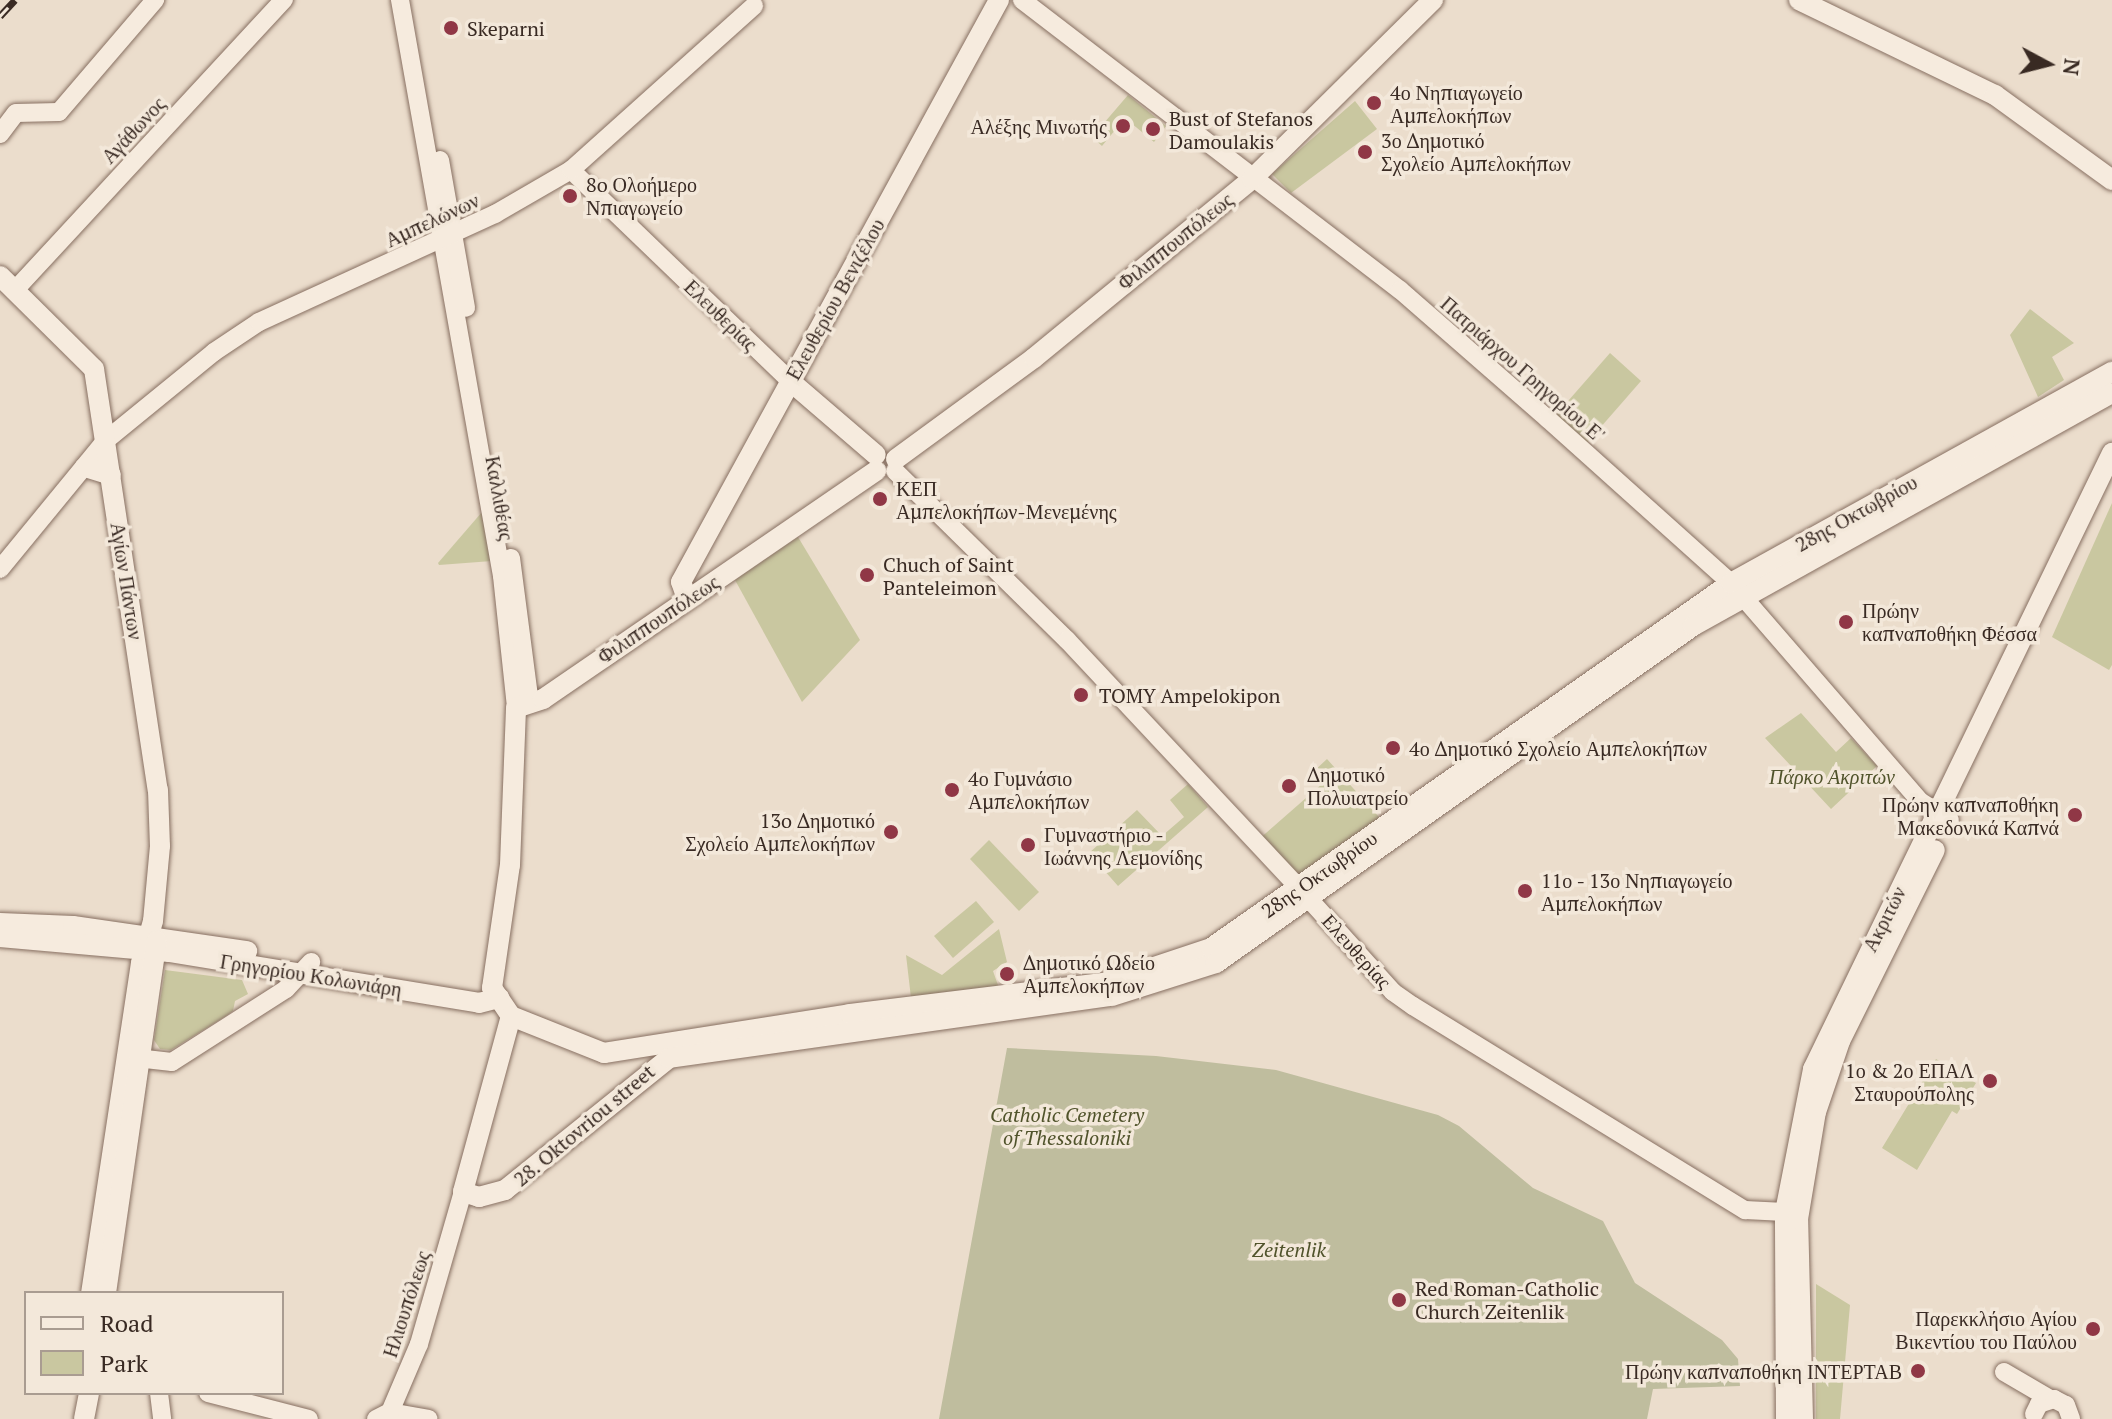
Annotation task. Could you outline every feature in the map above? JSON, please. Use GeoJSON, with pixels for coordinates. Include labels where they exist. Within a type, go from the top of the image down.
{"type":"FeatureCollection","features":[{"type":"Feature","properties":{"kind":"main road","name":"Ελευθερίου Βενιζέλου"},"geometry":{"type":"LineString","coordinates":[[687,599],[681,582],[999,0]]}},
{"type":"Feature","properties":{"kind":"main road","name":"Φιλιππουπόλεως"},"geometry":{"type":"LineString","coordinates":[[523,706],[886,464],[1034,358],[1252,179],[1433,0]]}},
{"type":"Feature","properties":{"kind":"main road"},"geometry":{"type":"LineString","coordinates":[[1799,0],[1995,95],[2112,180]]}},
{"type":"Feature","properties":{"kind":"main road","name":"Αγίων Πάντων"},"geometry":{"type":"LineString","coordinates":[[0,276],[91,362],[159,798],[152,939],[106,1291]]}},
{"type":"Feature","properties":{"kind":"main road","name":"28ης Οκτωβρίου"},"geometry":{"type":"LineString","coordinates":[[511,1016],[604,1053],[981,1007],[1112,996],[1216,963],[1304,894],[1737,590],[2112,372]]}},
{"type":"Feature","properties":{"kind":"main road","name":"Ελευθερίας"},"geometry":{"type":"LineString","coordinates":[[790,381],[886,464]]}},
{"type":"Feature","properties":{"kind":"main road","name":"28ης Οκτωβρίου"},"geometry":{"type":"LineString","coordinates":[[1737,590],[2112,393]]}},
{"type":"Feature","properties":{"kind":"main road","name":"Ακριτών"},"geometry":{"type":"LineString","coordinates":[[1786,1419],[1792,1212],[1816,1112],[1840,1041],[2112,453]]}},
{"type":"Feature","properties":{"kind":"main road"},"geometry":{"type":"LineString","coordinates":[[85,467],[111,475]]}},
{"type":"Feature","properties":{"kind":"main road","name":"Ακριτών"},"geometry":{"type":"LineString","coordinates":[[1944,817],[2112,483]]}},
{"type":"Feature","properties":{"kind":"main road","name":"Καλλιθέας"},"geometry":{"type":"LineString","coordinates":[[496,993],[509,981],[518,918],[523,706]]}},
{"type":"Feature","properties":{"kind":"main road","name":"Γρηγορίου Κολωνιάρη"},"geometry":{"type":"LineString","coordinates":[[0,923],[152,939],[479,1003],[496,993]]}},
{"type":"Feature","properties":{"kind":"main road","name":"Γρηγορίου Κολωνιάρη"},"geometry":{"type":"LineString","coordinates":[[0,937],[152,939]]}},
{"type":"Feature","properties":{"kind":"main road"},"geometry":{"type":"LineString","coordinates":[[463,1192],[511,1016],[496,993]]}},
{"type":"Feature","properties":{"kind":"main road","name":"28ης Οκτωβρίου"},"geometry":{"type":"LineString","coordinates":[[463,1192],[483,1197],[500,1194],[669,1058],[981,1007]]}},
{"type":"Feature","properties":{"kind":"main road","name":"Αγίων Πάντων"},"geometry":{"type":"LineString","coordinates":[[91,1291],[135,1057]]}},
{"type":"Feature","properties":{"kind":"main road","name":"Ακριτών"},"geometry":{"type":"LineString","coordinates":[[1792,1212],[1803,1419]]}},
{"type":"Feature","properties":{"kind":"main road"},"geometry":{"type":"LineString","coordinates":[[72,1419],[76,1395]]}},
{"type":"Feature","properties":{"kind":"main road"},"geometry":{"type":"LineString","coordinates":[[84,1419],[89,1395]]}},
{"type":"Feature","properties":{"kind":"street"},"geometry":{"type":"LineString","coordinates":[[0,134],[16,113],[59,112],[155,0]]}},
{"type":"Feature","properties":{"kind":"street","name":"Αγάθωνος"},"geometry":{"type":"LineString","coordinates":[[15,290],[284,0]]}},
{"type":"Feature","properties":{"kind":"street","name":"Καλλιθέας"},"geometry":{"type":"LineString","coordinates":[[400,0],[520,611],[523,706]]}},
{"type":"Feature","properties":{"kind":"street","name":"Καλλιθέας"},"geometry":{"type":"LineString","coordinates":[[412,0],[447,236]]}},
{"type":"Feature","properties":{"kind":"street","name":"Πατριάρχου Γρηγορίου Ε'"},"geometry":{"type":"LineString","coordinates":[[1022,0],[1400,290],[1737,590],[1846,720],[1921,802],[1944,817]]}},
{"type":"Feature","properties":{"kind":"street","name":"Αμπελώνων"},"geometry":{"type":"LineString","coordinates":[[0,569],[105,441],[259,322],[447,236],[571,170],[754,6]]}},
{"type":"Feature","properties":{"kind":"street","name":"Ελευθερίας"},"geometry":{"type":"LineString","coordinates":[[571,170],[790,381]]}},
{"type":"Feature","properties":{"kind":"street","name":"Ελευθερίας"},"geometry":{"type":"LineString","coordinates":[[886,464],[1067,640],[1393,992],[1746,1211],[1792,1212]]}},
{"type":"Feature","properties":{"kind":"street"},"geometry":{"type":"LineString","coordinates":[[135,1057],[172,1062],[277,996],[306,968]]}},
{"type":"Feature","properties":{"kind":"street","name":"Ηλιουπόλεως"},"geometry":{"type":"LineString","coordinates":[[383,1415],[419,1344],[463,1192]]}},
{"type":"Feature","properties":{"kind":"street"},"geometry":{"type":"LineString","coordinates":[[2004,1372],[2066,1405],[2071,1419]]}},
{"type":"Feature","properties":{"kind":"street"},"geometry":{"type":"LineString","coordinates":[[2021,1382],[2030,1394],[2034,1417]]}},
{"type":"Feature","properties":{"kind":"street"},"geometry":{"type":"LineString","coordinates":[[159,1395],[162,1419]]}},
{"type":"Feature","properties":{"kind":"street"},"geometry":{"type":"LineString","coordinates":[[216,1395],[309,1419]]}},
{"type":"Feature","properties":{"kind":"street"},"geometry":{"type":"LineString","coordinates":[[2034,1417],[2050,1399]]}},
{"type":"Feature","properties":{"kind":"street"},"geometry":{"type":"LineString","coordinates":[[383,1415],[428,1419]]}},
{"type":"Feature","properties":{"kind":"green space"},"geometry":{"type":"Polygon","coordinates":[[[1128,95],[1166,126],[1154,142],[1125,118],[1102,146],[1092,137],[1128,95]]]}},
{"type":"Feature","properties":{"kind":"green space"},"geometry":{"type":"Polygon","coordinates":[[[1355,101],[1377,129],[1291,193],[1272,174],[1355,101]]]}},
{"type":"Feature","properties":{"kind":"green space"},"geometry":{"type":"Polygon","coordinates":[[[2030,309],[2074,343],[2052,357],[2064,380],[2038,397],[2010,335],[2030,309]]]}},
{"type":"Feature","properties":{"kind":"green space"},"geometry":{"type":"Polygon","coordinates":[[[1610,353],[1641,381],[1586,444],[1555,416],[1610,353]]]}},
{"type":"Feature","properties":{"kind":"green space"},"geometry":{"type":"Polygon","coordinates":[[[2112,503],[2112,665],[2109,670],[2052,637],[2112,503]]]}},
{"type":"Feature","properties":{"kind":"green space"},"geometry":{"type":"Polygon","coordinates":[[[482,512],[492,561],[439,565],[438,563],[482,512]]]}},
{"type":"Feature","properties":{"kind":"green space"},"geometry":{"type":"Polygon","coordinates":[[[798,537],[860,640],[802,702],[735,580],[798,537]]]}},
{"type":"Feature","properties":{"kind":"green space","name":"Πάρκο Ακριτών"},"geometry":{"type":"Polygon","coordinates":[[[1801,713],[1836,752],[1851,738],[1877,766],[1831,809],[1765,738],[1801,713]]]}},
{"type":"Feature","properties":{"kind":"green space"},"geometry":{"type":"Polygon","coordinates":[[[1327,759],[1387,826],[1298,885],[1258,840],[1322,784],[1313,772],[1327,759]]]}},
{"type":"Feature","properties":{"kind":"green space"},"geometry":{"type":"Polygon","coordinates":[[[1188,784],[1208,807],[1118,886],[1089,853],[1137,810],[1162,836],[1184,817],[1170,800],[1188,784]]]}},
{"type":"Feature","properties":{"kind":"green space"},"geometry":{"type":"Polygon","coordinates":[[[989,840],[1039,892],[1019,911],[970,859],[989,840]]]}},
{"type":"Feature","properties":{"kind":"green space"},"geometry":{"type":"Polygon","coordinates":[[[976,901],[994,922],[953,958],[934,936],[976,901]]]}},
{"type":"Feature","properties":{"kind":"green space"},"geometry":{"type":"Polygon","coordinates":[[[999,929],[1007,962],[993,971],[999,988],[911,998],[906,955],[942,975],[999,929]]]}},
{"type":"Feature","properties":{"kind":"green space"},"geometry":{"type":"Polygon","coordinates":[[[165,970],[242,980],[248,994],[235,1001],[233,1011],[226,1016],[171,1050],[160,1049],[154,1040],[165,970]]]}},
{"type":"Feature","properties":{"kind":"green space","name":"Zeitenlik"},"geometry":{"type":"Polygon","coordinates":[[[1007,1048],[1156,1056],[1276,1070],[1438,1115],[1459,1126],[1533,1188],[1603,1221],[1635,1283],[1722,1340],[1738,1359],[1740,1386],[1653,1389],[1647,1419],[939,1419],[1007,1048]]]}},
{"type":"Feature","properties":{"kind":"green space"},"geometry":{"type":"Polygon","coordinates":[[[1936,1059],[1976,1083],[1957,1114],[1952,1111],[1917,1170],[1882,1148],[1936,1059]]]}},
{"type":"Feature","properties":{"kind":"green space"},"geometry":{"type":"Polygon","coordinates":[[[1816,1284],[1850,1305],[1840,1419],[1816,1419],[1816,1284]]]}},
{"type":"Feature","properties":{"kind":"railway"},"geometry":{"type":"LineString","coordinates":[[0,16],[15,0]]}},
{"type":"Feature","properties":{"kind":"place","name":"Skeparni"},"geometry":{"type":"Point","coordinates":[451,28]}},
{"type":"Feature","properties":{"kind":"place","name":"4ο Νηπιαγωγείο Αμπελοκήπων"},"geometry":{"type":"Point","coordinates":[1374,103]}},
{"type":"Feature","properties":{"kind":"place","name":"Αλέξης Μινωτής"},"geometry":{"type":"Point","coordinates":[1123,126]}},
{"type":"Feature","properties":{"kind":"place","name":"Bust of Stefanos Damoulakis"},"geometry":{"type":"Point","coordinates":[1153,129]}},
{"type":"Feature","properties":{"kind":"place","name":"3ο Δημοτικό Σχολείο Αμπελοκήπων"},"geometry":{"type":"Point","coordinates":[1365,152]}},
{"type":"Feature","properties":{"kind":"place","name":"8o Ολοήμερο Νπιαγωγείο"},"geometry":{"type":"Point","coordinates":[570,196]}},
{"type":"Feature","properties":{"kind":"place","name":"ΚΕΠ Αμπελοκήπων-Μενεμένης"},"geometry":{"type":"Point","coordinates":[880,499]}},
{"type":"Feature","properties":{"kind":"place","name":"Chuch of Saint Panteleimon"},"geometry":{"type":"Point","coordinates":[867,575]}},
{"type":"Feature","properties":{"kind":"place","name":"Πρώην καπναποθήκη Φέσσα"},"geometry":{"type":"Point","coordinates":[1846,622]}},
{"type":"Feature","properties":{"kind":"place","name":"TOMY Ampelokipon"},"geometry":{"type":"Point","coordinates":[1081,695]}},
{"type":"Feature","properties":{"kind":"place","name":"4ο Δημοτικό Σχολείο Αμπελοκήπων"},"geometry":{"type":"Point","coordinates":[1393,748]}},
{"type":"Feature","properties":{"kind":"place","name":"Δημοτικό Πολυιατρείο"},"geometry":{"type":"Point","coordinates":[1289,786]}},
{"type":"Feature","properties":{"kind":"place","name":"4ο Γυμνάσιο Αμπελοκήπων"},"geometry":{"type":"Point","coordinates":[952,790]}},
{"type":"Feature","properties":{"kind":"place","name":"Πρώην καπναποθήκη Μακεδονικά Καπνά"},"geometry":{"type":"Point","coordinates":[2075,815]}},
{"type":"Feature","properties":{"kind":"place","name":"13o Δημοτικό Σχολείο Αμπελοκήπων"},"geometry":{"type":"Point","coordinates":[891,832]}},
{"type":"Feature","properties":{"kind":"place","name":"Γυμναστήριο - Ιωάννης Λεμονίδης"},"geometry":{"type":"Point","coordinates":[1028,845]}},
{"type":"Feature","properties":{"kind":"place","name":"11ο - 13ο Νηπιαγωγείο Αμπελοκήπων"},"geometry":{"type":"Point","coordinates":[1525,891]}},
{"type":"Feature","properties":{"kind":"place","name":"Δημοτικό Ωδείο Αμπελοκήπων"},"geometry":{"type":"Point","coordinates":[1007,974]}},
{"type":"Feature","properties":{"kind":"place","name":"1ο & 2ο ΕΠΑΛ Σταυρούπολης"},"geometry":{"type":"Point","coordinates":[1990,1081]}},
{"type":"Feature","properties":{"kind":"place","name":"Red Roman-Catholic Church Zeitenlik"},"geometry":{"type":"Point","coordinates":[1399,1300]}},
{"type":"Feature","properties":{"kind":"place","name":"Παρεκκλήσιο Αγίου Βικεντίου του Παύλου"},"geometry":{"type":"Point","coordinates":[2093,1329]}},
{"type":"Feature","properties":{"kind":"place","name":"Πρώην καπναποθήκη ΙΝΤΕΡΤΑΒ"},"geometry":{"type":"Point","coordinates":[1918,1371]}},
{"type":"Feature","properties":{"kind":"park label","name":"Catholic Cemetery of Thessaloniki"},"geometry":{"type":"Point","coordinates":[1067,1126]}}]}
